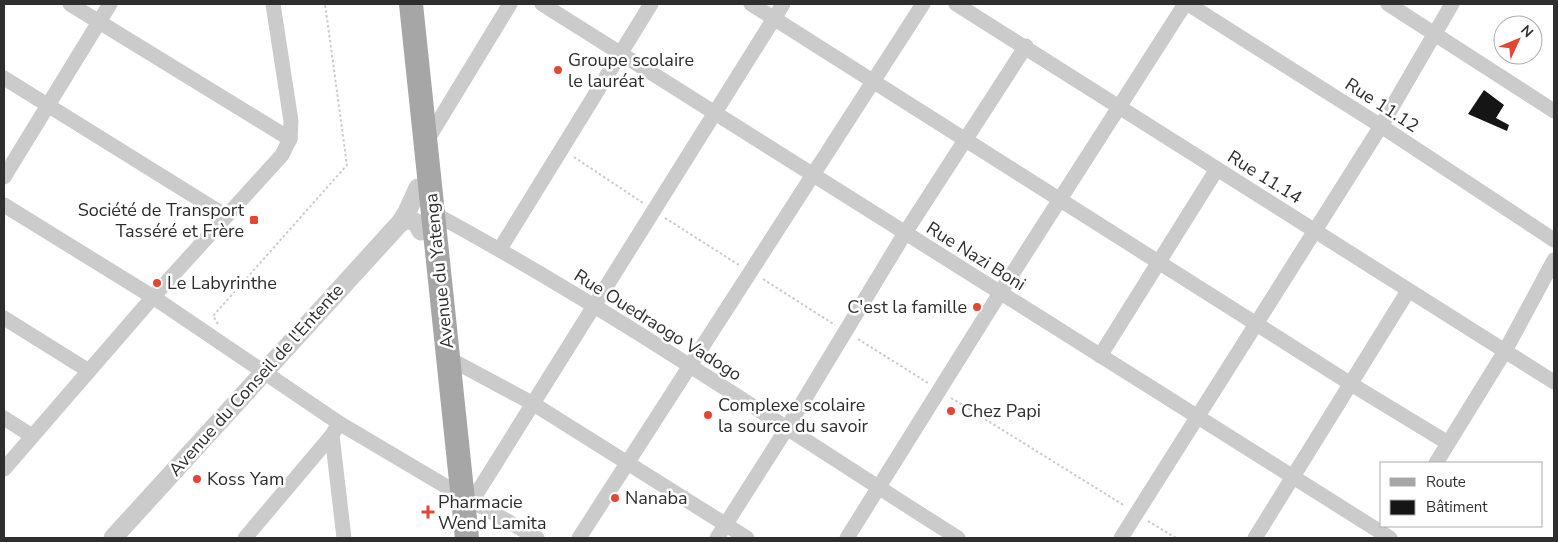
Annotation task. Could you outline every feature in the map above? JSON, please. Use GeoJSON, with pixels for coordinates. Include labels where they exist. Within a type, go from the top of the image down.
{"type":"FeatureCollection","features":[{"type":"Feature","properties":{"kind":"main road","name":"Avenue du Yatenga"},"geometry":{"type":"LineString","coordinates":[[399,4],[418,188],[419,223],[467,538]]}},
{"type":"Feature","properties":{"kind":"main road","name":"Avenue du Yatenga"},"geometry":{"type":"LineString","coordinates":[[412,4],[426,142],[419,223],[448,358],[460,496],[453,538]]}},
{"type":"Feature","properties":{"kind":"street"},"geometry":{"type":"LineString","coordinates":[[70,4],[290,139]]}},
{"type":"Feature","properties":{"kind":"street"},"geometry":{"type":"LineString","coordinates":[[4,177],[110,4]]}},
{"type":"Feature","properties":{"kind":"street"},"geometry":{"type":"LineString","coordinates":[[4,469],[153,297],[282,155],[290,139],[291,121],[273,4]]}},
{"type":"Feature","properties":{"kind":"street"},"geometry":{"type":"LineString","coordinates":[[426,142],[510,4]]}},
{"type":"Feature","properties":{"kind":"street","name":"Rue Nazi Boni"},"geometry":{"type":"LineString","coordinates":[[542,4],[1390,538]]}},
{"type":"Feature","properties":{"kind":"street"},"geometry":{"type":"LineString","coordinates":[[500,249],[651,4]]}},
{"type":"Feature","properties":{"kind":"street"},"geometry":{"type":"LineString","coordinates":[[751,4],[1351,384],[1448,443]]}},
{"type":"Feature","properties":{"kind":"street"},"geometry":{"type":"LineString","coordinates":[[460,496],[532,404],[783,4]]}},
{"type":"Feature","properties":{"kind":"street"},"geometry":{"type":"LineString","coordinates":[[579,538],[923,4]]}},
{"type":"Feature","properties":{"kind":"street","name":"Rue 11.14"},"geometry":{"type":"LineString","coordinates":[[956,4],[1026,46],[1408,292],[1554,382]]}},
{"type":"Feature","properties":{"kind":"street"},"geometry":{"type":"LineString","coordinates":[[847,538],[1000,293],[1186,4]]}},
{"type":"Feature","properties":{"kind":"street","name":"Rue 11.12"},"geometry":{"type":"LineString","coordinates":[[1186,4],[1381,126],[1554,240]]}},
{"type":"Feature","properties":{"kind":"street"},"geometry":{"type":"LineString","coordinates":[[1388,4],[1554,110]]}},
{"type":"Feature","properties":{"kind":"street"},"geometry":{"type":"LineString","coordinates":[[1121,538],[1381,126],[1452,4]]}},
{"type":"Feature","properties":{"kind":"street"},"geometry":{"type":"LineString","coordinates":[[717,538],[787,428],[906,233],[1026,46]]}},
{"type":"Feature","properties":{"kind":"street"},"geometry":{"type":"LineString","coordinates":[[4,78],[226,216]]}},
{"type":"Feature","properties":{"kind":"street"},"geometry":{"type":"LineString","coordinates":[[1100,356],[1217,169]]}},
{"type":"Feature","properties":{"kind":"street"},"geometry":{"type":"LineString","coordinates":[[4,205],[153,297],[262,372],[335,429],[537,538]]}},
{"type":"Feature","properties":{"kind":"street","name":"Rue Ouedraogo Vadogo"},"geometry":{"type":"LineString","coordinates":[[419,223],[500,249],[594,306],[958,538]]}},
{"type":"Feature","properties":{"kind":"street","name":"Avenue du Conseil de l'Entente"},"geometry":{"type":"LineString","coordinates":[[114,538],[262,372],[419,223]]}},
{"type":"Feature","properties":{"kind":"street"},"geometry":{"type":"LineString","coordinates":[[1437,462],[1505,351],[1554,260]]}},
{"type":"Feature","properties":{"kind":"street"},"geometry":{"type":"LineString","coordinates":[[1255,538],[1408,292]]}},
{"type":"Feature","properties":{"kind":"street"},"geometry":{"type":"LineString","coordinates":[[4,318],[89,371]]}},
{"type":"Feature","properties":{"kind":"street"},"geometry":{"type":"LineString","coordinates":[[448,358],[532,404],[627,465],[747,538]]}},
{"type":"Feature","properties":{"kind":"street"},"geometry":{"type":"LineString","coordinates":[[4,418],[32,436]]}},
{"type":"Feature","properties":{"kind":"street"},"geometry":{"type":"LineString","coordinates":[[245,538],[335,429]]}},
{"type":"Feature","properties":{"kind":"street"},"geometry":{"type":"LineString","coordinates":[[335,429],[344,538]]}},
{"type":"Feature","properties":{"kind":"street"},"geometry":{"type":"LineString","coordinates":[[1390,538],[1397,527]]}},
{"type":"Feature","properties":{"kind":"path"},"geometry":{"type":"LineString","coordinates":[[210,336],[219,322],[213,316],[347,165],[325,4]]}},
{"type":"Feature","properties":{"kind":"path"},"geometry":{"type":"LineString","coordinates":[[562,149],[654,211],[1176,538]]}},
{"type":"Feature","properties":{"kind":"building"},"geometry":{"type":"Polygon","coordinates":[[[1484,90],[1504,105],[1496,118],[1509,125],[1507,131],[1468,114],[1484,90]]]}},
{"type":"Feature","properties":{"kind":"place","name":"Groupe scolaire le lauréat"},"geometry":{"type":"Point","coordinates":[558,70]}},
{"type":"Feature","properties":{"kind":"place","name":"Société de Transport Tasséré et Frère"},"geometry":{"type":"Point","coordinates":[254,220]}},
{"type":"Feature","properties":{"kind":"place","name":"Le Labyrinthe"},"geometry":{"type":"Point","coordinates":[157,283]}},
{"type":"Feature","properties":{"kind":"place","name":"C'est la famille"},"geometry":{"type":"Point","coordinates":[977,307]}},
{"type":"Feature","properties":{"kind":"place","name":"Chez Papi"},"geometry":{"type":"Point","coordinates":[951,411]}},
{"type":"Feature","properties":{"kind":"place","name":"Complexe scolaire la source du savoir"},"geometry":{"type":"Point","coordinates":[708,415]}},
{"type":"Feature","properties":{"kind":"place","name":"Koss Yam"},"geometry":{"type":"Point","coordinates":[197,479]}},
{"type":"Feature","properties":{"kind":"place","name":"Nanaba"},"geometry":{"type":"Point","coordinates":[615,498]}},
{"type":"Feature","properties":{"kind":"place","name":"Pharmacie Wend Lamita"},"geometry":{"type":"Point","coordinates":[428,512]}}]}
